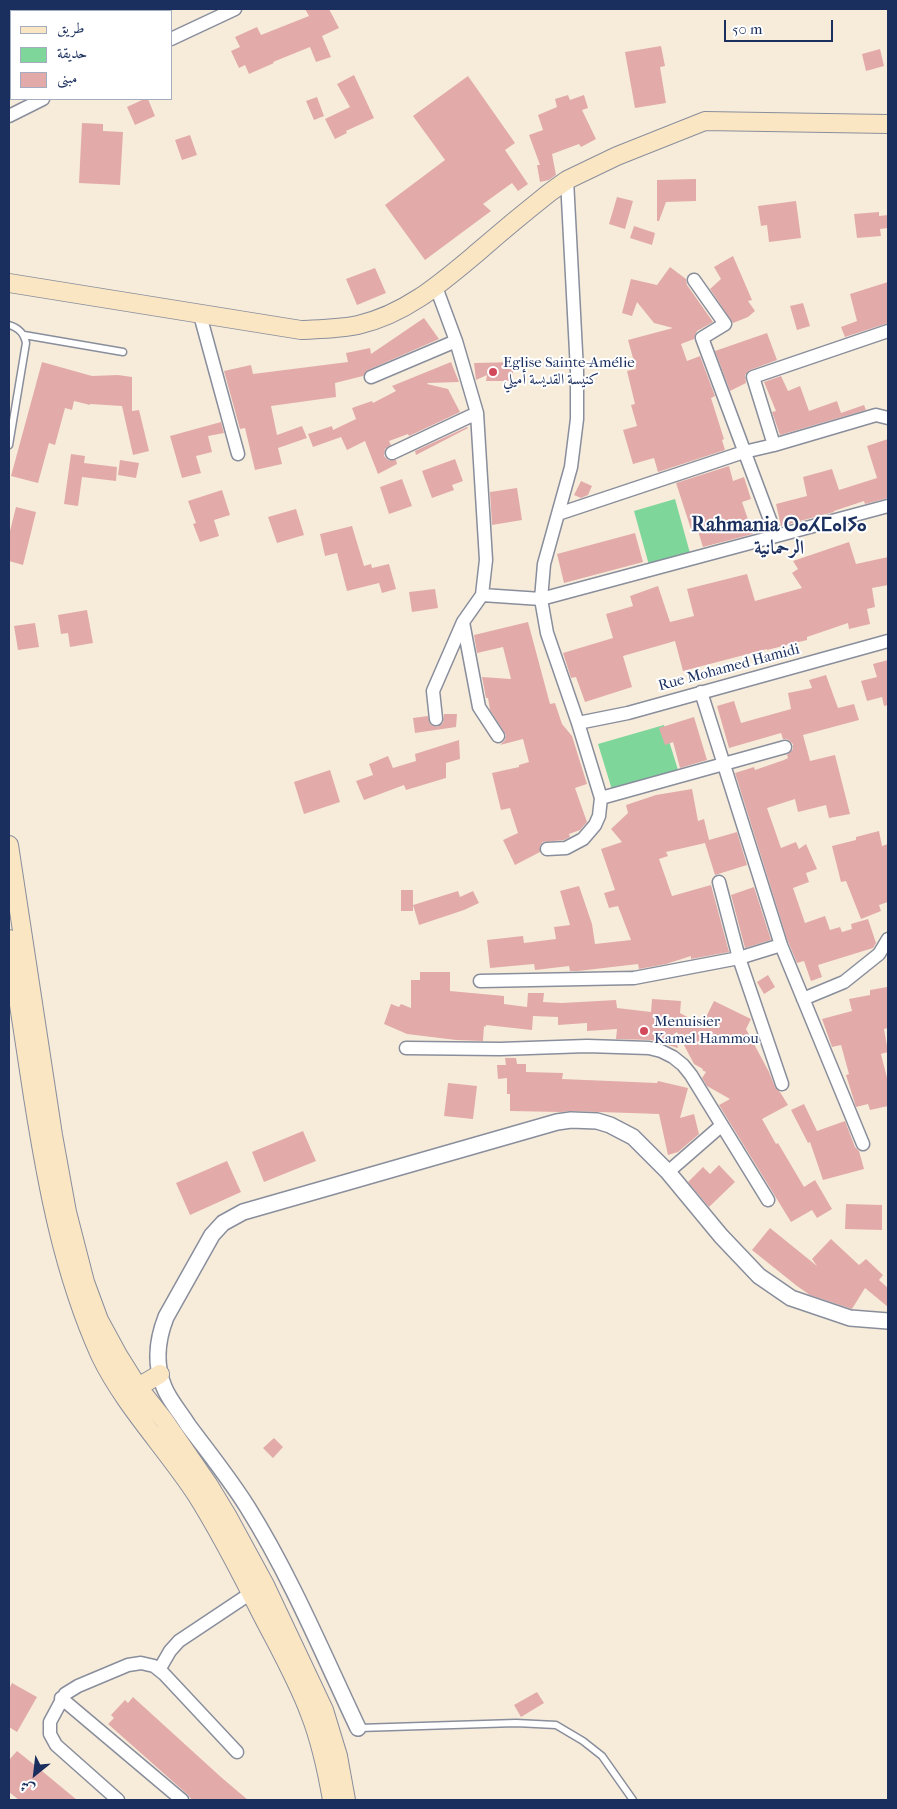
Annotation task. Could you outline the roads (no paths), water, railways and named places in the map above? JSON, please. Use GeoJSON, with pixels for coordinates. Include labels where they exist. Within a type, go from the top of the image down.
{"type":"FeatureCollection","features":[{"type":"Feature","properties":{"kind":"main road"},"geometry":{"type":"LineString","coordinates":[[9,283],[301,330],[357,325],[382,318],[410,304],[436,287],[549,193],[568,180],[617,156],[705,121],[888,124]]}},
{"type":"Feature","properties":{"kind":"main road"},"geometry":{"type":"LineString","coordinates":[[9,845],[53,1135],[84,1282],[131,1391],[215,1526],[301,1693],[324,1758],[332,1800]]}},
{"type":"Feature","properties":{"kind":"main road"},"geometry":{"type":"LineString","coordinates":[[9,939],[39,1133],[66,1264],[75,1293],[101,1356],[131,1391],[164,1420],[208,1484],[233,1525],[265,1585],[315,1688],[338,1756],[346,1800]]}},
{"type":"Feature","properties":{"kind":"main road"},"geometry":{"type":"LineString","coordinates":[[131,1391],[160,1374]]}},
{"type":"Feature","properties":{"kind":"street"},"geometry":{"type":"LineString","coordinates":[[172,39],[234,9]]}},
{"type":"Feature","properties":{"kind":"street"},"geometry":{"type":"LineString","coordinates":[[9,116],[42,100]]}},
{"type":"Feature","properties":{"kind":"street"},"geometry":{"type":"LineString","coordinates":[[547,849],[566,848],[583,839],[595,825],[601,807],[601,798],[578,724],[546,634],[541,599],[544,564],[571,467],[578,396],[568,180]]}},
{"type":"Feature","properties":{"kind":"street"},"geometry":{"type":"LineString","coordinates":[[694,280],[725,324],[702,338],[776,536]]}},
{"type":"Feature","properties":{"kind":"street"},"geometry":{"type":"LineString","coordinates":[[436,287],[456,341],[477,413],[486,560],[482,595],[463,622],[433,690],[436,719]]}},
{"type":"Feature","properties":{"kind":"street"},"geometry":{"type":"LineString","coordinates":[[200,315],[238,454]]}},
{"type":"Feature","properties":{"kind":"street"},"geometry":{"type":"LineString","coordinates":[[774,445],[753,377],[888,332]]}},
{"type":"Feature","properties":{"kind":"street"},"geometry":{"type":"LineString","coordinates":[[371,377],[456,341]]}},
{"type":"Feature","properties":{"kind":"street"},"geometry":{"type":"LineString","coordinates":[[392,453],[477,413]]}},
{"type":"Feature","properties":{"kind":"street"},"geometry":{"type":"LineString","coordinates":[[558,514],[744,452],[876,415],[888,418]]}},
{"type":"Feature","properties":{"kind":"street"},"geometry":{"type":"LineString","coordinates":[[482,595],[541,599],[888,506]]}},
{"type":"Feature","properties":{"kind":"street"},"geometry":{"type":"LineString","coordinates":[[463,622],[479,706],[498,736]]}},
{"type":"Feature","properties":{"kind":"street","name":"Rue Mohamed Hamidi"},"geometry":{"type":"LineString","coordinates":[[578,724],[628,713],[888,641]]}},
{"type":"Feature","properties":{"kind":"street"},"geometry":{"type":"LineString","coordinates":[[702,692],[781,945],[862,1144]]}},
{"type":"Feature","properties":{"kind":"street"},"geometry":{"type":"LineString","coordinates":[[601,798],[785,747]]}},
{"type":"Feature","properties":{"kind":"street"},"geometry":{"type":"LineString","coordinates":[[720,882],[739,958],[782,1084]]}},
{"type":"Feature","properties":{"kind":"street"},"geometry":{"type":"LineString","coordinates":[[804,999],[844,982],[879,954],[888,939]]}},
{"type":"Feature","properties":{"kind":"street"},"geometry":{"type":"LineString","coordinates":[[480,982],[634,978],[739,958],[781,945]]}},
{"type":"Feature","properties":{"kind":"street"},"geometry":{"type":"LineString","coordinates":[[406,1048],[500,1049],[587,1046],[649,1048],[667,1054],[683,1065],[768,1200]]}},
{"type":"Feature","properties":{"kind":"street"},"geometry":{"type":"LineString","coordinates":[[358,1728],[268,1542],[225,1473],[171,1400],[160,1374],[158,1345],[166,1317],[212,1235],[223,1223],[236,1215],[538,1128],[570,1120],[597,1121],[622,1130],[643,1146],[668,1172],[721,1236],[759,1276],[791,1298],[850,1318],[888,1321]]}},
{"type":"Feature","properties":{"kind":"street"},"geometry":{"type":"LineString","coordinates":[[668,1172],[722,1125]]}},
{"type":"Feature","properties":{"kind":"street"},"geometry":{"type":"LineString","coordinates":[[160,1670],[170,1651],[179,1641],[251,1593]]}},
{"type":"Feature","properties":{"kind":"street"},"geometry":{"type":"LineString","coordinates":[[118,1800],[56,1745],[50,1734],[50,1722],[61,1698],[73,1688],[128,1664],[141,1663],[160,1670],[237,1752]]}},
{"type":"Feature","properties":{"kind":"street"},"geometry":{"type":"LineString","coordinates":[[61,1698],[182,1800]]}},
{"type":"Feature","properties":{"kind":"lane"},"geometry":{"type":"LineString","coordinates":[[9,325],[18,328],[24,335],[26,343],[9,444]]}},
{"type":"Feature","properties":{"kind":"lane"},"geometry":{"type":"LineString","coordinates":[[24,335],[123,352]]}},
{"type":"Feature","properties":{"kind":"lane"},"geometry":{"type":"LineString","coordinates":[[358,1728],[516,1723],[556,1725],[583,1741],[602,1756],[633,1800]]}},
{"type":"Feature","properties":{"kind":"place","name":"Eglise Sainte-Amélie كنيسة القديسة أميلي"},"geometry":{"type":"Point","coordinates":[493,372]}},
{"type":"Feature","properties":{"kind":"place","name":"Menuisier Kamel Hammou"},"geometry":{"type":"Point","coordinates":[644,1031]}},
{"type":"Feature","properties":{"kind":"district","name":"Rahmania ⵔⴰⵃⵎⴰⵏⵢⴰ الرحمانية"},"geometry":{"type":"Point","coordinates":[779,538]}}]}
